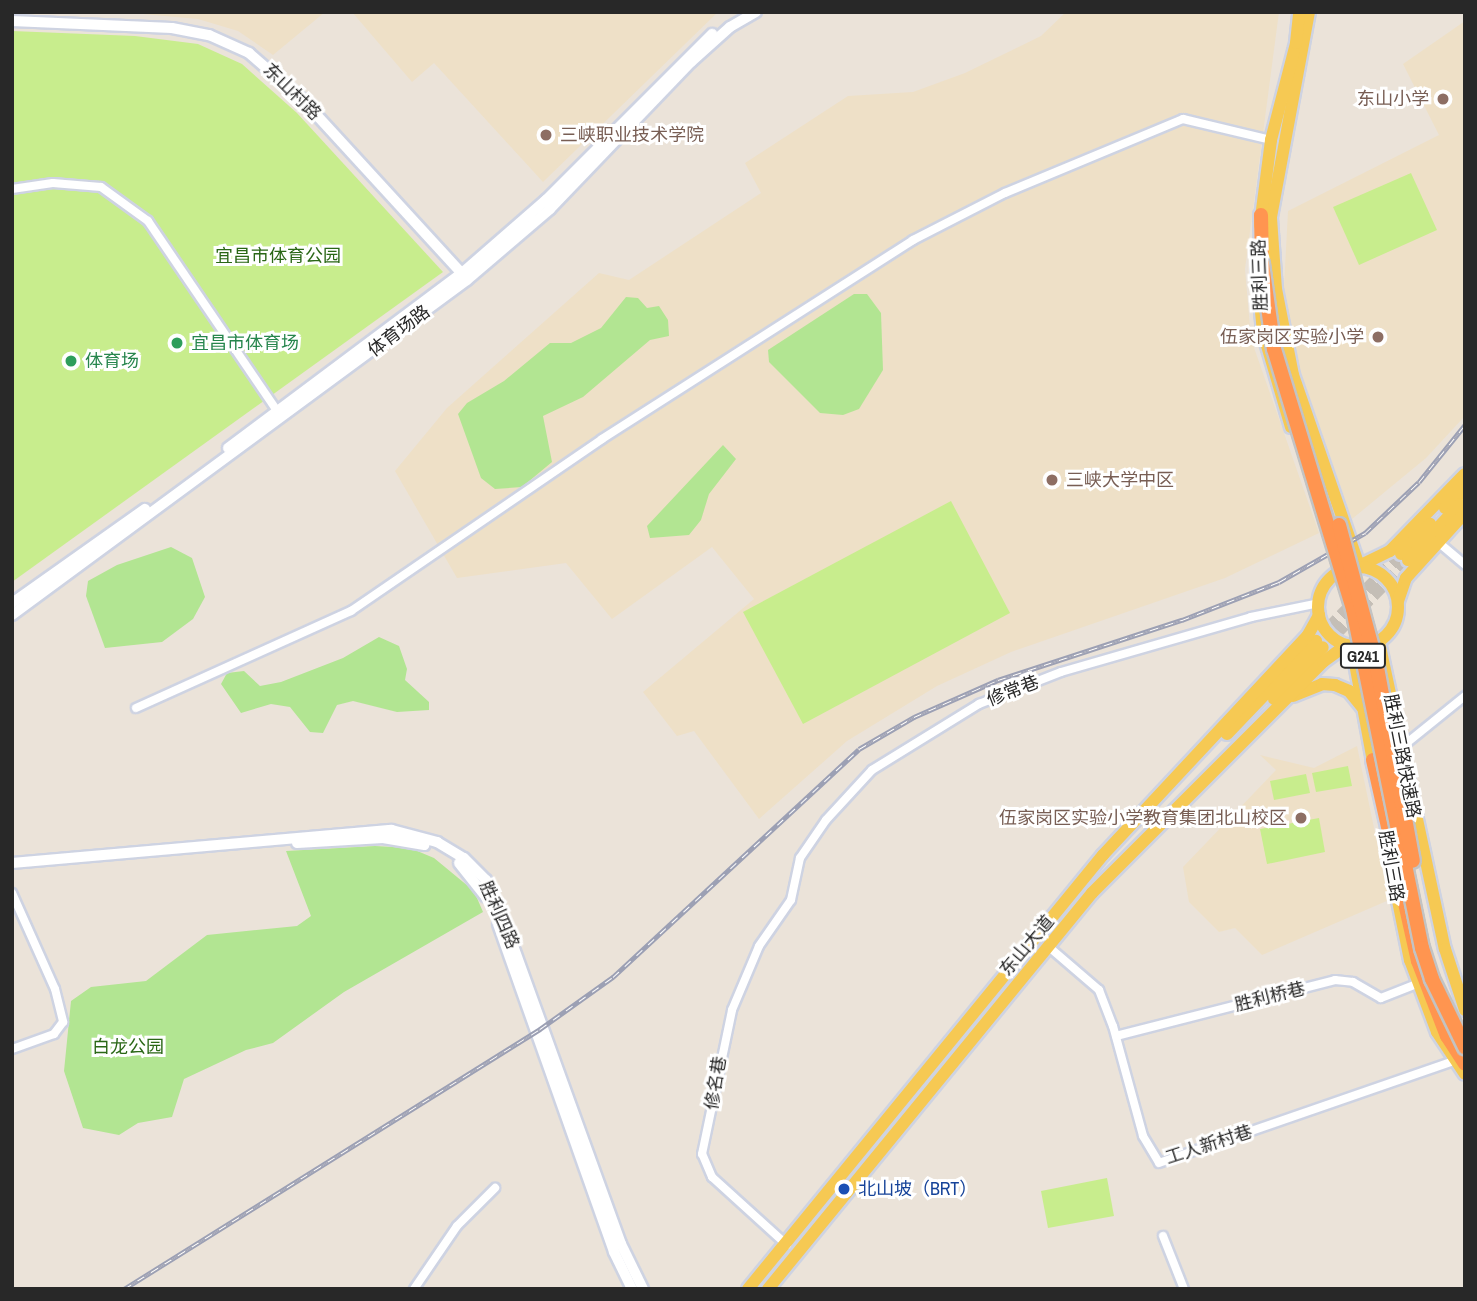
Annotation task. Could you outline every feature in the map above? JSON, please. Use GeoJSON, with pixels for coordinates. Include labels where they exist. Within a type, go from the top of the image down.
{"type":"FeatureCollection","features":[{"type":"Feature","properties":{"kind":"highway","name":"G241"},"geometry":{"type":"LineString","coordinates":[[1266,216],[1266,264]]}},
{"type":"Feature","properties":{"kind":"highway","name":"胜利三路快速路"},"geometry":{"type":"LineString","coordinates":[[1266,264],[1280,347],[1347,549],[1373,650],[1426,928],[1439,974],[1465,1028]]}},
{"type":"Feature","properties":{"kind":"highway","name":"胜利三路快速路"},"geometry":{"type":"LineString","coordinates":[[1266,264],[1274,349],[1353,609],[1422,947],[1436,988],[1465,1047]]}},
{"type":"Feature","properties":{"kind":"highway"},"geometry":{"type":"LineString","coordinates":[[1373,760],[1418,961],[1459,1062]]}},
{"type":"Feature","properties":{"kind":"main road","name":"体育场路"},"geometry":{"type":"LineString","coordinates":[[12,603],[464,276],[546,200],[684,57],[743,12]]}},
{"type":"Feature","properties":{"kind":"main road","name":"体育场路"},"geometry":{"type":"LineString","coordinates":[[12,615],[550,209],[691,62],[730,27],[756,12]]}},
{"type":"Feature","properties":{"kind":"main road","name":"胜利三路"},"geometry":{"type":"LineString","coordinates":[[1299,12],[1296,43],[1271,140],[1266,216],[1284,345],[1360,566]]}},
{"type":"Feature","properties":{"kind":"main road","name":"胜利三路"},"geometry":{"type":"LineString","coordinates":[[1309,12],[1257,264],[1264,332],[1338,573]]}},
{"type":"Feature","properties":{"kind":"main road","name":"东山村路"},"geometry":{"type":"LineString","coordinates":[[12,21],[172,28],[209,35],[249,53],[293,90],[464,276]]}},
{"type":"Feature","properties":{"kind":"main road"},"geometry":{"type":"LineString","coordinates":[[1465,474],[1390,551],[1360,566],[1338,573],[1322,591],[1319,609],[1329,634],[1349,646],[1378,642],[1394,625],[1406,578],[1465,513]]}},
{"type":"Feature","properties":{"kind":"main road"},"geometry":{"type":"LineString","coordinates":[[1465,489],[1404,557],[1465,499]]}},
{"type":"Feature","properties":{"kind":"main road"},"geometry":{"type":"LineString","coordinates":[[1360,566],[1382,575],[1398,602]]}},
{"type":"Feature","properties":{"kind":"main road","name":"东山大道"},"geometry":{"type":"LineString","coordinates":[[748,1289],[788,1246],[1082,881],[1308,635],[1319,609]]}},
{"type":"Feature","properties":{"kind":"main road","name":"胜利三路"},"geometry":{"type":"LineString","coordinates":[[1378,642],[1403,746],[1445,949],[1465,1010]]}},
{"type":"Feature","properties":{"kind":"main road"},"geometry":{"type":"LineString","coordinates":[[1082,881],[1320,644],[1176,797],[1092,892]]}},
{"type":"Feature","properties":{"kind":"main road","name":"胜利三路"},"geometry":{"type":"LineString","coordinates":[[1349,646],[1373,760],[1401,926],[1419,983],[1465,1074]]}},
{"type":"Feature","properties":{"kind":"main road","name":"东山大道"},"geometry":{"type":"LineString","coordinates":[[768,1289],[1092,892],[1286,699],[1349,646]]}},
{"type":"Feature","properties":{"kind":"main road"},"geometry":{"type":"LineString","coordinates":[[1286,699],[1322,684],[1335,685],[1349,691],[1363,708]]}},
{"type":"Feature","properties":{"kind":"main road","name":"胜利四路"},"geometry":{"type":"LineString","coordinates":[[12,863],[392,830],[437,842],[464,858],[486,880],[503,918],[621,1244],[643,1289]]}},
{"type":"Feature","properties":{"kind":"main road","name":"胜利四路"},"geometry":{"type":"LineString","coordinates":[[12,870],[237,846],[383,838],[415,841],[466,868],[496,920],[614,1252],[632,1289]]}},
{"type":"Feature","properties":{"kind":"street"},"geometry":{"type":"LineString","coordinates":[[136,708],[351,611],[602,439],[913,240],[1005,193],[1183,119],[1271,140]]}},
{"type":"Feature","properties":{"kind":"street"},"geometry":{"type":"LineString","coordinates":[[12,188],[53,183],[102,187],[148,221],[277,411]]}},
{"type":"Feature","properties":{"kind":"street"},"geometry":{"type":"LineString","coordinates":[[1438,542],[1465,565]]}},
{"type":"Feature","properties":{"kind":"street","name":"修常巷"},"geometry":{"type":"LineString","coordinates":[[791,900],[800,858],[872,770],[979,704],[1061,672],[1251,617],[1319,609]]}},
{"type":"Feature","properties":{"kind":"street"},"geometry":{"type":"LineString","coordinates":[[1403,746],[1465,696]]}},
{"type":"Feature","properties":{"kind":"street"},"geometry":{"type":"LineString","coordinates":[[12,893],[55,989],[63,1022],[54,1034],[12,1049]]}},
{"type":"Feature","properties":{"kind":"street","name":"修名巷"},"geometry":{"type":"LineString","coordinates":[[788,1246],[712,1177],[702,1154],[716,1069],[732,1010],[759,946],[791,900]]}},
{"type":"Feature","properties":{"kind":"street","name":"工人新村巷"},"geometry":{"type":"LineString","coordinates":[[1049,947],[1098,990],[1116,1036],[1140,1125],[1159,1163],[1459,1062]]}},
{"type":"Feature","properties":{"kind":"street","name":"胜利桥巷"},"geometry":{"type":"LineString","coordinates":[[1116,1036],[1335,980],[1353,982],[1381,998],[1419,983]]}},
{"type":"Feature","properties":{"kind":"street"},"geometry":{"type":"LineString","coordinates":[[414,1289],[457,1226],[495,1188]]}},
{"type":"Feature","properties":{"kind":"street"},"geometry":{"type":"LineString","coordinates":[[1163,1236],[1184,1289]]}},
{"type":"Feature","properties":{"kind":"shaded area"},"geometry":{"type":"Polygon","coordinates":[[[120,12],[325,12],[273,55],[238,31],[198,19],[120,12]]]}},
{"type":"Feature","properties":{"kind":"shaded area","name":"三峡职业技术学院"},"geometry":{"type":"Polygon","coordinates":[[[352,12],[718,12],[543,182],[434,63],[412,82],[352,12]]]}},
{"type":"Feature","properties":{"kind":"shaded area"},"geometry":{"type":"Polygon","coordinates":[[[1066,12],[1279,12],[1245,269],[1251,339],[1319,533],[1225,578],[1011,652],[937,686],[847,741],[759,819],[694,731],[677,736],[643,692],[754,599],[712,547],[612,619],[566,563],[457,578],[395,471],[447,408],[599,273],[629,280],[761,193],[745,163],[848,96],[913,92],[965,73],[1041,36],[1066,12]]]}},
{"type":"Feature","properties":{"kind":"shaded area","name":"伍家岗区实验小学"},"geometry":{"type":"Polygon","coordinates":[[[1465,21],[1465,416],[1426,458],[1352,519],[1295,357],[1284,287],[1288,211],[1439,135],[1403,64],[1465,21]]]}},
{"type":"Feature","properties":{"kind":"shaded area","name":"伍家岗区实验小学教育集团北山校区"},"geometry":{"type":"Polygon","coordinates":[[[1357,746],[1389,900],[1262,955],[1235,928],[1219,932],[1189,902],[1183,867],[1276,770],[1260,755],[1314,768],[1357,746]]]}},
{"type":"Feature","properties":{"kind":"green space","name":"宜昌市体育场"},"geometry":{"type":"Polygon","coordinates":[[[12,31],[135,36],[198,44],[242,64],[297,113],[443,272],[12,582],[12,31]]]}},
{"type":"Feature","properties":{"kind":"green space"},"geometry":{"type":"Polygon","coordinates":[[[1411,173],[1437,230],[1359,265],[1333,207],[1411,173]]]}},
{"type":"Feature","properties":{"kind":"green space"},"geometry":{"type":"Polygon","coordinates":[[[854,294],[867,294],[881,313],[883,370],[859,409],[843,415],[820,413],[769,362],[768,350],[854,294]]]}},
{"type":"Feature","properties":{"kind":"green space"},"geometry":{"type":"Polygon","coordinates":[[[626,297],[638,298],[647,308],[659,306],[668,320],[669,336],[650,340],[583,397],[543,416],[552,462],[522,487],[495,489],[481,478],[458,414],[467,403],[504,381],[550,343],[571,343],[601,328],[626,297]]]}},
{"type":"Feature","properties":{"kind":"green space"},"geometry":{"type":"Polygon","coordinates":[[[723,445],[736,459],[709,494],[701,520],[689,535],[650,538],[647,526],[723,445]]]}},
{"type":"Feature","properties":{"kind":"green space"},"geometry":{"type":"Polygon","coordinates":[[[951,501],[1010,613],[803,724],[743,612],[951,501]]]}},
{"type":"Feature","properties":{"kind":"green space"},"geometry":{"type":"Polygon","coordinates":[[[171,547],[192,558],[205,597],[193,619],[162,642],[105,648],[86,596],[88,581],[117,565],[171,547]]]}},
{"type":"Feature","properties":{"kind":"green space"},"geometry":{"type":"Polygon","coordinates":[[[379,637],[399,646],[407,669],[405,680],[429,702],[429,710],[397,712],[353,701],[337,705],[323,733],[310,732],[290,707],[271,704],[241,713],[221,684],[227,673],[244,671],[260,686],[281,682],[343,658],[379,637]]]}},
{"type":"Feature","properties":{"kind":"green space"},"geometry":{"type":"Polygon","coordinates":[[[1348,766],[1352,786],[1316,792],[1312,773],[1348,766]]]}},
{"type":"Feature","properties":{"kind":"green space"},"geometry":{"type":"Polygon","coordinates":[[[1306,774],[1310,793],[1274,800],[1270,781],[1306,774]]]}},
{"type":"Feature","properties":{"kind":"green space"},"geometry":{"type":"Polygon","coordinates":[[[1319,818],[1325,852],[1267,864],[1260,829],[1319,818]]]}},
{"type":"Feature","properties":{"kind":"green space","name":"白龙公园"},"geometry":{"type":"Polygon","coordinates":[[[375,846],[410,848],[434,858],[474,891],[483,912],[344,992],[273,1043],[246,1050],[184,1079],[172,1117],[138,1123],[119,1135],[83,1128],[64,1071],[71,1001],[91,987],[146,981],[207,935],[297,926],[311,916],[286,851],[375,846]]]}},
{"type":"Feature","properties":{"kind":"green space"},"geometry":{"type":"Polygon","coordinates":[[[1107,1178],[1114,1216],[1048,1228],[1041,1191],[1107,1178]]]}},
{"type":"Feature","properties":{"kind":"tunnel"},"geometry":{"type":"LineString","coordinates":[[1316,641],[1401,554]]}},
{"type":"Feature","properties":{"kind":"tunnel"},"geometry":{"type":"LineString","coordinates":[[1323,647],[1408,560]]}},
{"type":"Feature","properties":{"kind":"railway"},"geometry":{"type":"LineString","coordinates":[[124,1289],[540,1029],[613,977],[859,749],[914,717],[998,680],[1182,620],[1279,582],[1365,533],[1419,482],[1465,425]]}},
{"type":"Feature","properties":{"kind":"place","name":"东山小学"},"geometry":{"type":"Point","coordinates":[1443,99]}},
{"type":"Feature","properties":{"kind":"place","name":"三峡职业技术学院"},"geometry":{"type":"Point","coordinates":[546,135]}},
{"type":"Feature","properties":{"kind":"place","name":"伍家岗区实验小学"},"geometry":{"type":"Point","coordinates":[1378,337]}},
{"type":"Feature","properties":{"kind":"place","name":"宜昌市体育场"},"geometry":{"type":"Point","coordinates":[177,343]}},
{"type":"Feature","properties":{"kind":"place","name":"体育场"},"geometry":{"type":"Point","coordinates":[71,361]}},
{"type":"Feature","properties":{"kind":"place","name":"三峡大学中区"},"geometry":{"type":"Point","coordinates":[1052,480]}},
{"type":"Feature","properties":{"kind":"place","name":"伍家岗区实验小学教育集团北山校区"},"geometry":{"type":"Point","coordinates":[1301,818]}},
{"type":"Feature","properties":{"kind":"place","name":"北山坡（BRT）"},"geometry":{"type":"Point","coordinates":[844,1189]}},
{"type":"Feature","properties":{"kind":"park label","name":"宜昌市体育公园"},"geometry":{"type":"Point","coordinates":[278,256]}}]}
